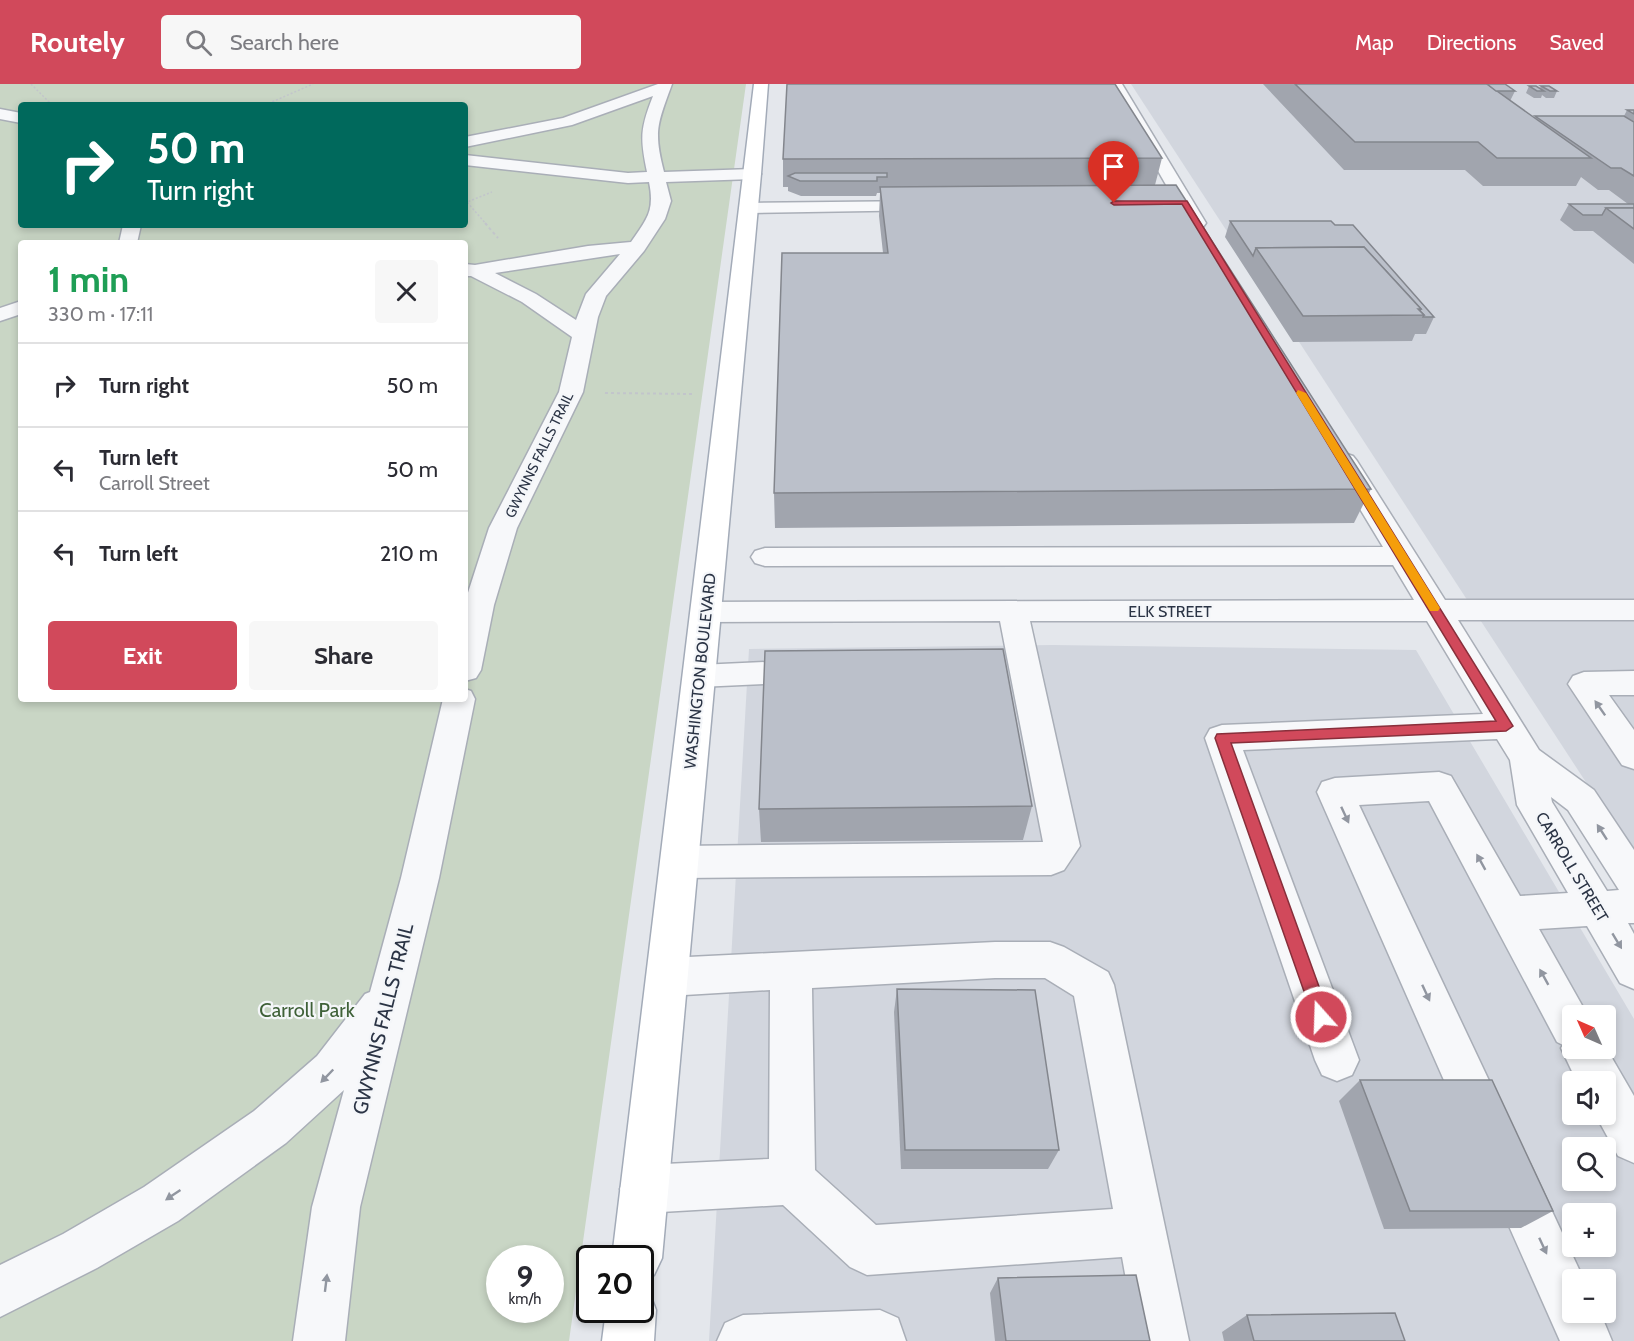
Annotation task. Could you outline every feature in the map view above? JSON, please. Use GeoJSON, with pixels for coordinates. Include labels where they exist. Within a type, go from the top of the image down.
{"type":"FeatureCollection","features":[{"type":"Feature","properties":{"kind":"main road","name":"WASHINGTON BOULEVARD"},"geometry":{"type":"LineString","coordinates":[[638,1245],[750,208],[761,84]]}},
{"type":"Feature","properties":{"kind":"main road"},"geometry":{"type":"LineString","coordinates":[[628,1341],[630,1323]]}},
{"type":"Feature","properties":{"kind":"street"},"geometry":{"type":"LineString","coordinates":[[1115,84],[1172,202],[1209,243]]}},
{"type":"Feature","properties":{"kind":"street"},"geometry":{"type":"LineString","coordinates":[[468,141],[567,123],[664,86]]}},
{"type":"Feature","properties":{"kind":"street","name":"GWYNNS FALLS TRAIL"},"geometry":{"type":"LineString","coordinates":[[468,656],[479,605],[503,528],[571,392],[582,334],[596,294],[637,247],[656,219],[662,201],[650,149],[649,126],[664,86]]}},
{"type":"Feature","properties":{"kind":"street"},"geometry":{"type":"LineString","coordinates":[[0,114],[18,117]]}},
{"type":"Feature","properties":{"kind":"street"},"geometry":{"type":"LineString","coordinates":[[468,160],[628,178],[753,174]]}},
{"type":"Feature","properties":{"kind":"street"},"geometry":{"type":"LineString","coordinates":[[750,208],[941,206]]}},
{"type":"Feature","properties":{"kind":"street"},"geometry":{"type":"LineString","coordinates":[[470,271],[637,247]]}},
{"type":"Feature","properties":{"kind":"street"},"geometry":{"type":"LineString","coordinates":[[470,271],[529,298],[582,334]]}},
{"type":"Feature","properties":{"kind":"street"},"geometry":{"type":"LineString","coordinates":[[0,315],[18,308]]}},
{"type":"Feature","properties":{"kind":"street","name":"CARROLL STREET"},"geometry":{"type":"LineString","coordinates":[[1333,445],[1527,759],[1581,800],[1634,881]]}},
{"type":"Feature","properties":{"kind":"street"},"geometry":{"type":"LineString","coordinates":[[765,557],[1402,556]]}},
{"type":"Feature","properties":{"kind":"street","name":"ELK STREET"},"geometry":{"type":"LineString","coordinates":[[707,612],[1634,610]]}},
{"type":"Feature","properties":{"kind":"street"},"geometry":{"type":"LineString","coordinates":[[680,862],[1051,859],[1062,846],[1008,671],[1013,612]]}},
{"type":"Feature","properties":{"kind":"street"},"geometry":{"type":"LineString","coordinates":[[699,676],[834,670]]}},
{"type":"Feature","properties":{"kind":"street"},"geometry":{"type":"LineString","coordinates":[[1634,683],[1584,684],[1634,756]]}},
{"type":"Feature","properties":{"kind":"street","name":"GWYNNS FALLS TRAIL"},"geometry":{"type":"LineString","coordinates":[[319,1341],[336,1207],[420,878],[458,702]]}},
{"type":"Feature","properties":{"kind":"street"},"geometry":{"type":"LineString","coordinates":[[1337,1060],[1222,738],[1506,726]]}},
{"type":"Feature","properties":{"kind":"street","name":"CARROLL STREET"},"geometry":{"type":"LineString","coordinates":[[1527,759],[1535,805],[1616,907],[1634,969]]}},
{"type":"Feature","properties":{"kind":"street"},"geometry":{"type":"LineString","coordinates":[[1562,1010],[1439,786],[1335,792],[1562,1289]]}},
{"type":"Feature","properties":{"kind":"street"},"geometry":{"type":"LineString","coordinates":[[1509,914],[1616,907]]}},
{"type":"Feature","properties":{"kind":"street"},"geometry":{"type":"LineString","coordinates":[[668,977],[995,960],[1050,960],[1093,985],[1163,1341]]}},
{"type":"Feature","properties":{"kind":"street"},"geometry":{"type":"LineString","coordinates":[[790,971],[792,1181]]}},
{"type":"Feature","properties":{"kind":"street"},"geometry":{"type":"LineString","coordinates":[[0,1292],[80,1251],[161,1204],[270,1127],[332,1071],[389,997]]}},
{"type":"Feature","properties":{"kind":"street"},"geometry":{"type":"LineString","coordinates":[[1616,1108],[1634,1140]]}},
{"type":"Feature","properties":{"kind":"street"},"geometry":{"type":"LineString","coordinates":[[644,1190],[792,1181],[867,1250],[1141,1231]]}},
{"type":"Feature","properties":{"kind":"street"},"geometry":{"type":"LineString","coordinates":[[1578,1323],[1586,1341]]}},
{"type":"Feature","properties":{"kind":"street"},"geometry":{"type":"LineString","coordinates":[[750,1340],[880,1336],[880,1341]]}},
{"type":"Feature","properties":{"kind":"path"},"geometry":{"type":"LineString","coordinates":[[32,84],[48,102]]}},
{"type":"Feature","properties":{"kind":"path"},"geometry":{"type":"LineString","coordinates":[[272,102],[313,84]]}},
{"type":"Feature","properties":{"kind":"path"},"geometry":{"type":"LineString","coordinates":[[468,202],[545,169]]}},
{"type":"Feature","properties":{"kind":"path"},"geometry":{"type":"LineString","coordinates":[[468,203],[520,264]]}},
{"type":"Feature","properties":{"kind":"path"},"geometry":{"type":"LineString","coordinates":[[571,392],[697,394]]}},
{"type":"Feature","properties":{"kind":"shaded area"},"geometry":{"type":"Polygon","coordinates":[[[1131,84],[1634,84],[1634,856],[1131,84]]]}},
{"type":"Feature","properties":{"kind":"shaded area"},"geometry":{"type":"Polygon","coordinates":[[[1053,645],[1416,650],[1634,1019],[1634,1341],[709,1341],[749,649],[1053,645]]]}},
{"type":"Feature","properties":{"kind":"green space","name":"Carroll Park"},"geometry":{"type":"Polygon","coordinates":[[[0,84],[746,84],[583,1245],[576,1245],[576,1291],[569,1341],[0,1341],[0,84]]]}},
{"type":"Feature","properties":{"kind":"building"},"geometry":{"type":"Polygon","coordinates":[[[787,84],[1115,84],[1162,158],[783,159],[787,84]]]}},
{"type":"Feature","properties":{"kind":"building"},"geometry":{"type":"Polygon","coordinates":[[[1295,84],[1487,84],[1591,158],[1497,158],[1478,142],[1355,142],[1295,84]]]}},
{"type":"Feature","properties":{"kind":"building"},"geometry":{"type":"Polygon","coordinates":[[[1487,84],[1505,84],[1515,91],[1496,91],[1487,84]]]}},
{"type":"Feature","properties":{"kind":"building"},"geometry":{"type":"Polygon","coordinates":[[[1529,86],[1536,86],[1544,91],[1537,91],[1529,86]]]}},
{"type":"Feature","properties":{"kind":"building"},"geometry":{"type":"Polygon","coordinates":[[[1541,86],[1549,86],[1557,91],[1550,91],[1541,86]]]}},
{"type":"Feature","properties":{"kind":"building"},"geometry":{"type":"Polygon","coordinates":[[[1535,116],[1624,116],[1634,122],[1634,176],[1621,168],[1611,168],[1535,116]]]}},
{"type":"Feature","properties":{"kind":"building"},"geometry":{"type":"Polygon","coordinates":[[[795,173],[887,173],[887,177],[877,177],[877,181],[800,181],[788,176],[795,173]]]}},
{"type":"Feature","properties":{"kind":"building"},"geometry":{"type":"Polygon","coordinates":[[[1176,185],[1371,489],[774,493],[782,253],[888,253],[880,187],[1176,185]]]}},
{"type":"Feature","properties":{"kind":"building"},"geometry":{"type":"Polygon","coordinates":[[[1569,204],[1634,204],[1634,208],[1606,208],[1602,215],[1583,215],[1569,204]]]}},
{"type":"Feature","properties":{"kind":"building"},"geometry":{"type":"Polygon","coordinates":[[[1606,208],[1634,208],[1634,229],[1606,208]]]}},
{"type":"Feature","properties":{"kind":"building"},"geometry":{"type":"Polygon","coordinates":[[[1230,221],[1331,221],[1335,225],[1353,225],[1434,317],[1423,317],[1421,309],[1364,247],[1256,248],[1253,256],[1230,221]]]}},
{"type":"Feature","properties":{"kind":"building"},"geometry":{"type":"Polygon","coordinates":[[[1364,247],[1424,315],[1303,316],[1256,248],[1364,247]]]}},
{"type":"Feature","properties":{"kind":"building"},"geometry":{"type":"Polygon","coordinates":[[[1003,649],[1032,806],[759,809],[765,651],[1003,649]]]}},
{"type":"Feature","properties":{"kind":"building"},"geometry":{"type":"Polygon","coordinates":[[[897,989],[1035,990],[1059,1150],[905,1150],[897,989]]]}},
{"type":"Feature","properties":{"kind":"building"},"geometry":{"type":"Polygon","coordinates":[[[1360,1080],[1492,1080],[1553,1211],[1410,1211],[1360,1080]]]}},
{"type":"Feature","properties":{"kind":"building"},"geometry":{"type":"Polygon","coordinates":[[[1136,1275],[1150,1341],[1006,1341],[998,1278],[1136,1275]]]}},
{"type":"Feature","properties":{"kind":"building"},"geometry":{"type":"Polygon","coordinates":[[[1395,1313],[1405,1341],[1254,1341],[1247,1315],[1395,1313]]]}},
{"type":"Feature","properties":{"kind":"slow traffic"},"geometry":{"type":"LineString","coordinates":[[1301,393],[1434,608]]}},
{"type":"Feature","properties":{"kind":"route"},"geometry":{"type":"LineString","coordinates":[[1114,203],[1184,202],[1506,726],[1222,738],[1321,1017]]}}]}
